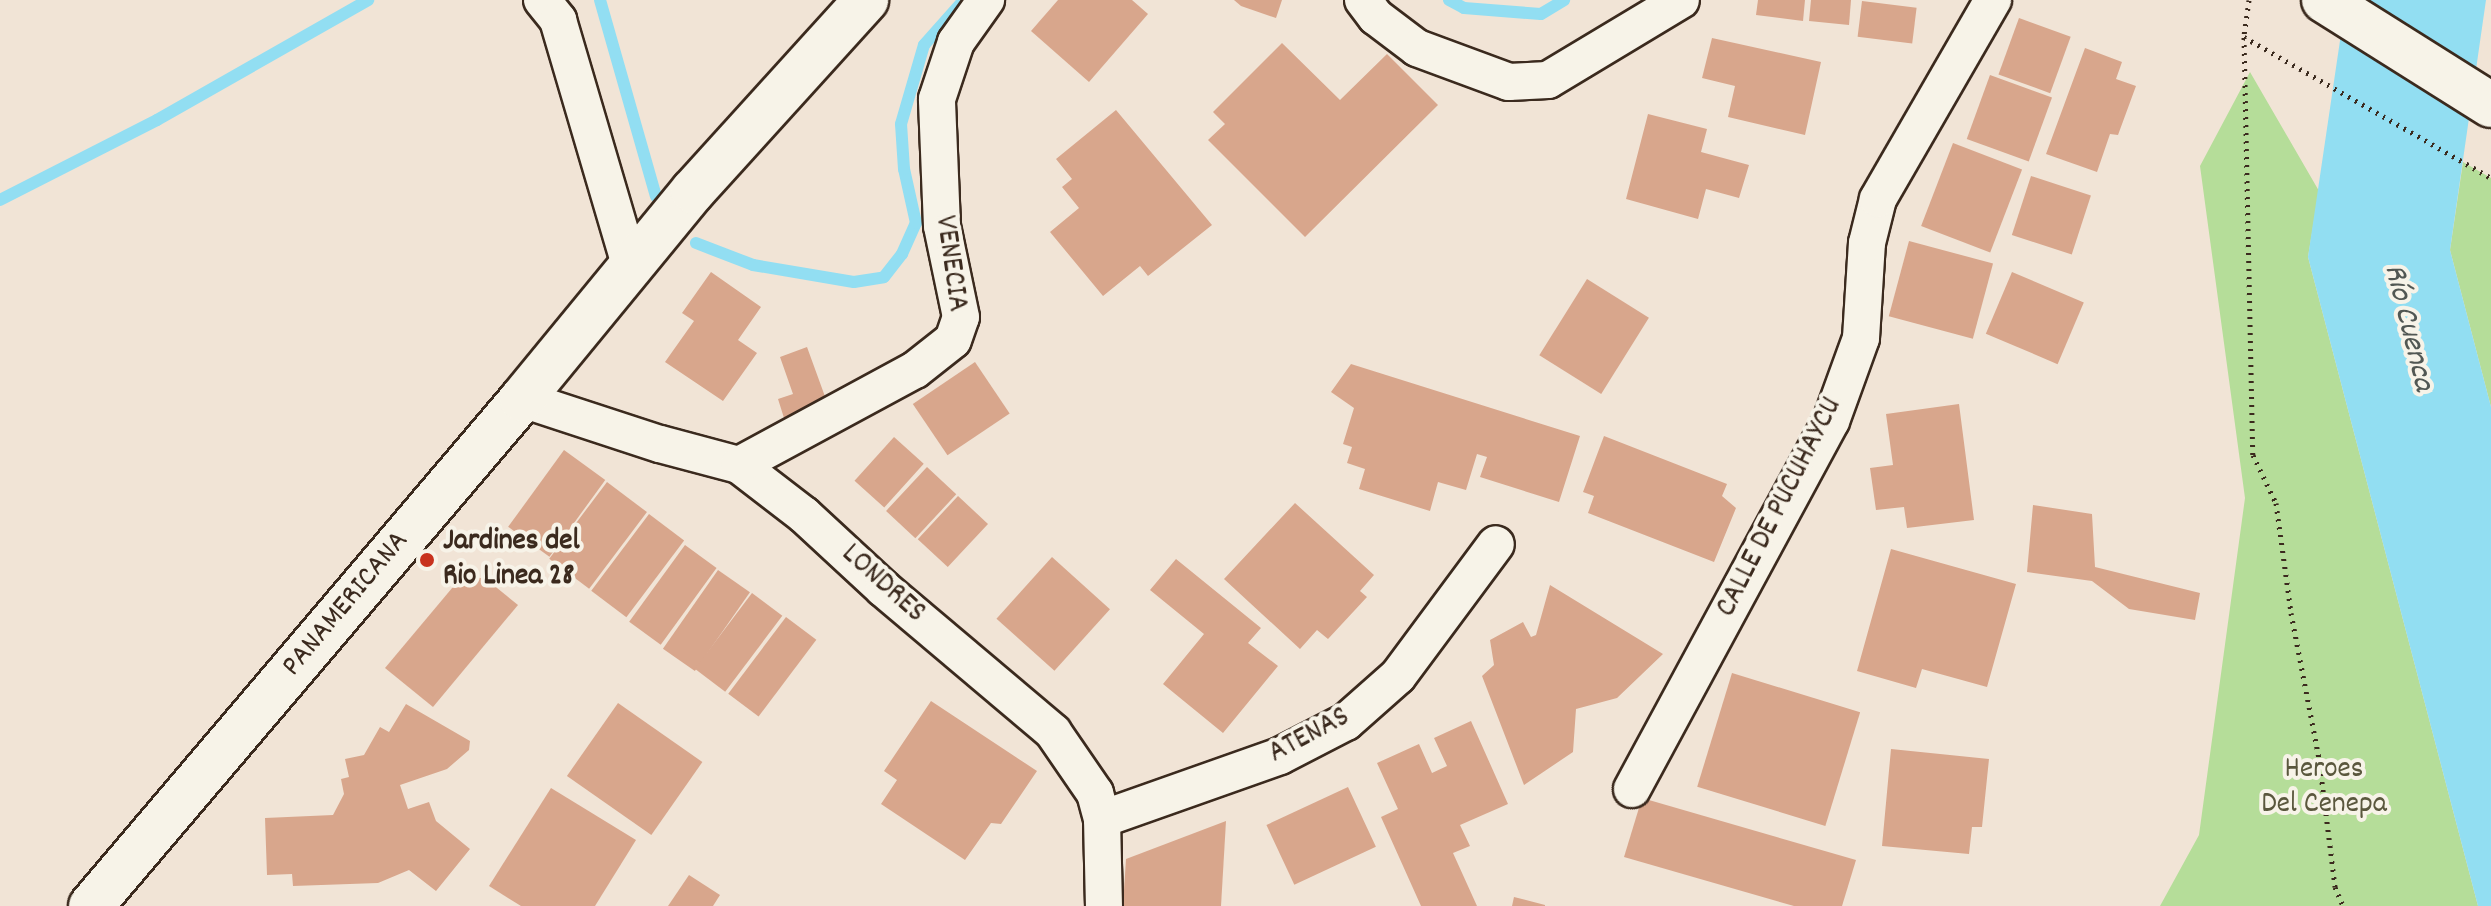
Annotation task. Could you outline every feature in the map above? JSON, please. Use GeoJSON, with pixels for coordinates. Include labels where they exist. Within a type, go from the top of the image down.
{"type":"FeatureCollection","features":[{"type":"Feature","properties":{"kind":"main road","name":"PANAMERICANA"},"geometry":{"type":"LineString","coordinates":[[91,906],[522,399],[693,191],[866,0]]}},
{"type":"Feature","properties":{"kind":"main road"},"geometry":{"type":"LineString","coordinates":[[2324,0],[2491,105]]}},
{"type":"Feature","properties":{"kind":"street"},"geometry":{"type":"LineString","coordinates":[[542,0],[558,20],[630,265]]}},
{"type":"Feature","properties":{"kind":"street","name":"VENECIA"},"geometry":{"type":"LineString","coordinates":[[739,465],[915,370],[953,340],[961,317],[942,226],[937,99],[956,42],[986,0]]}},
{"type":"Feature","properties":{"kind":"street"},"geometry":{"type":"LineString","coordinates":[[1363,0],[1376,17],[1417,48],[1509,82],[1548,80],[1681,0]]}},
{"type":"Feature","properties":{"kind":"street","name":"CALLE DE PUCUHAYCU"},"geometry":{"type":"LineString","coordinates":[[1632,789],[1831,421],[1861,338],[1867,243],[1878,199],[1993,0]]}},
{"type":"Feature","properties":{"kind":"street","name":"LONDRES"},"geometry":{"type":"LineString","coordinates":[[522,399],[660,444],[739,465],[804,515],[884,589],[1053,732],[1095,793],[1102,819],[1104,906]]}},
{"type":"Feature","properties":{"kind":"street","name":"ATENAS"},"geometry":{"type":"LineString","coordinates":[[1102,819],[1280,756],[1346,722],[1398,676],[1496,544]]}},
{"type":"Feature","properties":{"kind":"path"},"geometry":{"type":"LineString","coordinates":[[2249,0],[2244,37],[2253,455],[2276,503],[2291,613],[2319,758],[2335,887],[2343,906]]}},
{"type":"Feature","properties":{"kind":"path"},"geometry":{"type":"LineString","coordinates":[[2244,37],[2491,178]]}},
{"type":"Feature","properties":{"kind":"green space","name":"Heroes Del Cenepa"},"geometry":{"type":"Polygon","coordinates":[[[2250,72],[2319,191],[2308,257],[2478,906],[2160,906],[2199,835],[2245,498],[2200,166],[2250,72]]]}},
{"type":"Feature","properties":{"kind":"green space"},"geometry":{"type":"Polygon","coordinates":[[[2463,162],[2491,178],[2491,407],[2450,250],[2463,162]]]}},
{"type":"Feature","properties":{"kind":"water","name":"Río Cuenca"},"geometry":{"type":"Polygon","coordinates":[[[2346,0],[2486,0],[2450,250],[2491,407],[2491,906],[2478,906],[2308,257],[2346,0]]]}},
{"type":"Feature","properties":{"kind":"building"},"geometry":{"type":"Polygon","coordinates":[[[1058,0],[1132,0],[1148,14],[1089,82],[1031,31],[1058,0]]]}},
{"type":"Feature","properties":{"kind":"building"},"geometry":{"type":"Polygon","coordinates":[[[1234,0],[1282,0],[1276,18],[1241,6],[1234,0]]]}},
{"type":"Feature","properties":{"kind":"building"},"geometry":{"type":"Polygon","coordinates":[[[1758,0],[1805,0],[1803,21],[1756,15],[1758,0]]]}},
{"type":"Feature","properties":{"kind":"building"},"geometry":{"type":"Polygon","coordinates":[[[1811,0],[1851,0],[1849,25],[1809,21],[1811,0]]]}},
{"type":"Feature","properties":{"kind":"building"},"geometry":{"type":"Polygon","coordinates":[[[1862,1],[1917,8],[1912,43],[1858,37],[1862,1]]]}},
{"type":"Feature","properties":{"kind":"building"},"geometry":{"type":"Polygon","coordinates":[[[2019,18],[2071,37],[2050,93],[1998,74],[2019,18]]]}},
{"type":"Feature","properties":{"kind":"building"},"geometry":{"type":"Polygon","coordinates":[[[1712,38],[1821,62],[1805,135],[1728,117],[1735,86],[1702,78],[1712,38]]]}},
{"type":"Feature","properties":{"kind":"building"},"geometry":{"type":"Polygon","coordinates":[[[1282,43],[1340,100],[1387,54],[1438,105],[1305,237],[1208,140],[1225,124],[1213,112],[1282,43]]]}},
{"type":"Feature","properties":{"kind":"building"},"geometry":{"type":"Polygon","coordinates":[[[2085,48],[2122,62],[2116,79],[2136,86],[2118,135],[2110,134],[2097,172],[2046,154],[2085,48]]]}},
{"type":"Feature","properties":{"kind":"building"},"geometry":{"type":"Polygon","coordinates":[[[1990,75],[2052,98],[2029,161],[1967,139],[1990,75]]]}},
{"type":"Feature","properties":{"kind":"building"},"geometry":{"type":"Polygon","coordinates":[[[1116,110],[1212,225],[1148,276],[1140,266],[1103,296],[1050,232],[1079,208],[1062,187],[1072,179],[1056,159],[1116,110]]]}},
{"type":"Feature","properties":{"kind":"building"},"geometry":{"type":"Polygon","coordinates":[[[1648,114],[1707,129],[1701,152],[1749,165],[1739,198],[1706,189],[1698,219],[1626,199],[1648,114]]]}},
{"type":"Feature","properties":{"kind":"building"},"geometry":{"type":"Polygon","coordinates":[[[1953,143],[2022,170],[1990,253],[1921,226],[1953,143]]]}},
{"type":"Feature","properties":{"kind":"building"},"geometry":{"type":"Polygon","coordinates":[[[2031,176],[2091,195],[2072,254],[2012,235],[2031,176]]]}},
{"type":"Feature","properties":{"kind":"building"},"geometry":{"type":"Polygon","coordinates":[[[1909,241],[1993,264],[1973,339],[1889,316],[1909,241]]]}},
{"type":"Feature","properties":{"kind":"building"},"geometry":{"type":"Polygon","coordinates":[[[711,272],[761,307],[738,340],[757,353],[723,401],[665,362],[694,321],[682,313],[711,272]]]}},
{"type":"Feature","properties":{"kind":"building"},"geometry":{"type":"Polygon","coordinates":[[[2012,272],[2084,302],[2058,364],[1986,334],[2012,272]]]}},
{"type":"Feature","properties":{"kind":"building"},"geometry":{"type":"Polygon","coordinates":[[[1587,279],[1649,318],[1601,394],[1539,355],[1587,279]]]}},
{"type":"Feature","properties":{"kind":"building"},"geometry":{"type":"Polygon","coordinates":[[[807,347],[827,402],[784,418],[778,399],[793,394],[780,357],[807,347]]]}},
{"type":"Feature","properties":{"kind":"building"},"geometry":{"type":"Polygon","coordinates":[[[975,362],[1010,413],[947,455],[913,404],[975,362]]]}},
{"type":"Feature","properties":{"kind":"building"},"geometry":{"type":"Polygon","coordinates":[[[1351,364],[1580,436],[1559,502],[1480,477],[1487,457],[1477,454],[1466,490],[1438,482],[1430,511],[1359,489],[1365,469],[1347,463],[1352,447],[1343,444],[1354,408],[1331,392],[1351,364]]]}},
{"type":"Feature","properties":{"kind":"building"},"geometry":{"type":"Polygon","coordinates":[[[1959,404],[1974,520],[1907,528],[1904,507],[1876,510],[1870,468],[1893,465],[1886,414],[1959,404]]]}},
{"type":"Feature","properties":{"kind":"building"},"geometry":{"type":"Polygon","coordinates":[[[1604,436],[1727,484],[1722,496],[1736,508],[1714,562],[1588,513],[1594,496],[1583,492],[1604,436]]]}},
{"type":"Feature","properties":{"kind":"building"},"geometry":{"type":"Polygon","coordinates":[[[894,437],[924,464],[884,508],[855,481],[894,437]]]}},
{"type":"Feature","properties":{"kind":"building"},"geometry":{"type":"Polygon","coordinates":[[[564,450],[605,480],[549,557],[508,527],[564,450]]]}},
{"type":"Feature","properties":{"kind":"building"},"geometry":{"type":"Polygon","coordinates":[[[927,467],[956,494],[915,538],[886,511],[927,467]]]}},
{"type":"Feature","properties":{"kind":"building"},"geometry":{"type":"Polygon","coordinates":[[[607,482],[647,512],[589,589],[549,559],[607,482]]]}},
{"type":"Feature","properties":{"kind":"building"},"geometry":{"type":"Polygon","coordinates":[[[958,496],[988,524],[948,567],[918,539],[958,496]]]}},
{"type":"Feature","properties":{"kind":"building"},"geometry":{"type":"Polygon","coordinates":[[[1295,503],[1374,575],[1360,591],[1367,597],[1328,639],[1317,630],[1300,649],[1224,579],[1295,503]]]}},
{"type":"Feature","properties":{"kind":"building"},"geometry":{"type":"Polygon","coordinates":[[[2033,505],[2092,514],[2095,567],[2200,593],[2195,620],[2129,609],[2092,581],[2027,572],[2033,505]]]}},
{"type":"Feature","properties":{"kind":"building"},"geometry":{"type":"Polygon","coordinates":[[[649,514],[684,540],[626,617],[591,591],[649,514]]]}},
{"type":"Feature","properties":{"kind":"building"},"geometry":{"type":"Polygon","coordinates":[[[685,545],[717,568],[661,645],[629,622],[685,545]]]}},
{"type":"Feature","properties":{"kind":"building"},"geometry":{"type":"Polygon","coordinates":[[[1891,549],[2016,584],[1987,687],[1922,669],[1916,688],[1857,671],[1891,549]]]}},
{"type":"Feature","properties":{"kind":"building"},"geometry":{"type":"Polygon","coordinates":[[[1052,557],[1110,609],[1054,671],[996,619],[1052,557]]]}},
{"type":"Feature","properties":{"kind":"building"},"geometry":{"type":"Polygon","coordinates":[[[1176,559],[1261,628],[1248,643],[1278,666],[1223,733],[1163,684],[1204,634],[1150,590],[1176,559]]]}},
{"type":"Feature","properties":{"kind":"building"},"geometry":{"type":"Polygon","coordinates":[[[718,570],[750,592],[695,671],[663,649],[718,570]]]}},
{"type":"Feature","properties":{"kind":"building"},"geometry":{"type":"Polygon","coordinates":[[[463,575],[486,579],[518,605],[433,707],[385,668],[463,575]]]}},
{"type":"Feature","properties":{"kind":"building"},"geometry":{"type":"Polygon","coordinates":[[[1550,585],[1663,654],[1617,698],[1576,709],[1573,752],[1524,785],[1482,676],[1494,665],[1490,640],[1523,622],[1531,637],[1536,635],[1550,585]]]}},
{"type":"Feature","properties":{"kind":"building"},"geometry":{"type":"Polygon","coordinates":[[[752,593],[782,616],[725,692],[695,669],[752,593]]]}},
{"type":"Feature","properties":{"kind":"building"},"geometry":{"type":"Polygon","coordinates":[[[786,617],[816,640],[759,717],[728,694],[786,617]]]}},
{"type":"Feature","properties":{"kind":"building"},"geometry":{"type":"Polygon","coordinates":[[[1732,673],[1860,712],[1825,826],[1697,787],[1732,673]]]}},
{"type":"Feature","properties":{"kind":"building"},"geometry":{"type":"Polygon","coordinates":[[[931,701],[1037,771],[1001,824],[991,823],[965,860],[881,804],[897,780],[884,771],[931,701]]]}},
{"type":"Feature","properties":{"kind":"building"},"geometry":{"type":"Polygon","coordinates":[[[618,703],[702,762],[651,835],[567,776],[618,703]]]}},
{"type":"Feature","properties":{"kind":"building"},"geometry":{"type":"Polygon","coordinates":[[[406,704],[470,741],[469,750],[447,769],[400,785],[408,809],[429,802],[436,821],[470,849],[436,891],[409,870],[378,883],[293,886],[292,874],[267,875],[265,818],[333,815],[344,794],[341,779],[349,777],[345,759],[364,755],[380,727],[389,732],[406,704]]]}},
{"type":"Feature","properties":{"kind":"building"},"geometry":{"type":"Polygon","coordinates":[[[1471,721],[1508,804],[1460,825],[1470,846],[1453,853],[1477,906],[1421,906],[1381,817],[1398,809],[1377,763],[1419,744],[1432,773],[1447,766],[1434,738],[1471,721]]]}},
{"type":"Feature","properties":{"kind":"building"},"geometry":{"type":"Polygon","coordinates":[[[1891,749],[1989,759],[1982,827],[1972,827],[1969,854],[1882,846],[1891,749]]]}},
{"type":"Feature","properties":{"kind":"building"},"geometry":{"type":"Polygon","coordinates":[[[1348,787],[1376,847],[1294,885],[1266,825],[1348,787]]]}},
{"type":"Feature","properties":{"kind":"building"},"geometry":{"type":"Polygon","coordinates":[[[551,788],[636,840],[595,906],[521,906],[489,886],[551,788]]]}},
{"type":"Feature","properties":{"kind":"building"},"geometry":{"type":"Polygon","coordinates":[[[1642,798],[1856,860],[1842,906],[1794,906],[1624,857],[1642,798]]]}},
{"type":"Feature","properties":{"kind":"building"},"geometry":{"type":"Polygon","coordinates":[[[1226,821],[1221,906],[1123,906],[1126,859],[1226,821]]]}},
{"type":"Feature","properties":{"kind":"building"},"geometry":{"type":"Polygon","coordinates":[[[689,875],[720,895],[713,906],[668,906],[689,875]]]}},
{"type":"Feature","properties":{"kind":"building"},"geometry":{"type":"Polygon","coordinates":[[[1514,897],[1545,905],[1545,906],[1512,906],[1514,897]]]}},
{"type":"Feature","properties":{"kind":"waterway"},"geometry":{"type":"LineString","coordinates":[[0,200],[157,120],[368,0]]}},
{"type":"Feature","properties":{"kind":"waterway"},"geometry":{"type":"LineString","coordinates":[[600,0],[656,196]]}},
{"type":"Feature","properties":{"kind":"waterway"},"geometry":{"type":"LineString","coordinates":[[696,243],[753,265],[854,282],[884,277],[902,254],[916,223],[904,169],[901,124],[924,45],[964,0]]}},
{"type":"Feature","properties":{"kind":"waterway"},"geometry":{"type":"LineString","coordinates":[[1449,0],[1464,8],[1541,14],[1564,0]]}},
{"type":"Feature","properties":{"kind":"place","name":"Jardines del Rio Linea 28"},"geometry":{"type":"Point","coordinates":[427,560]}}]}
